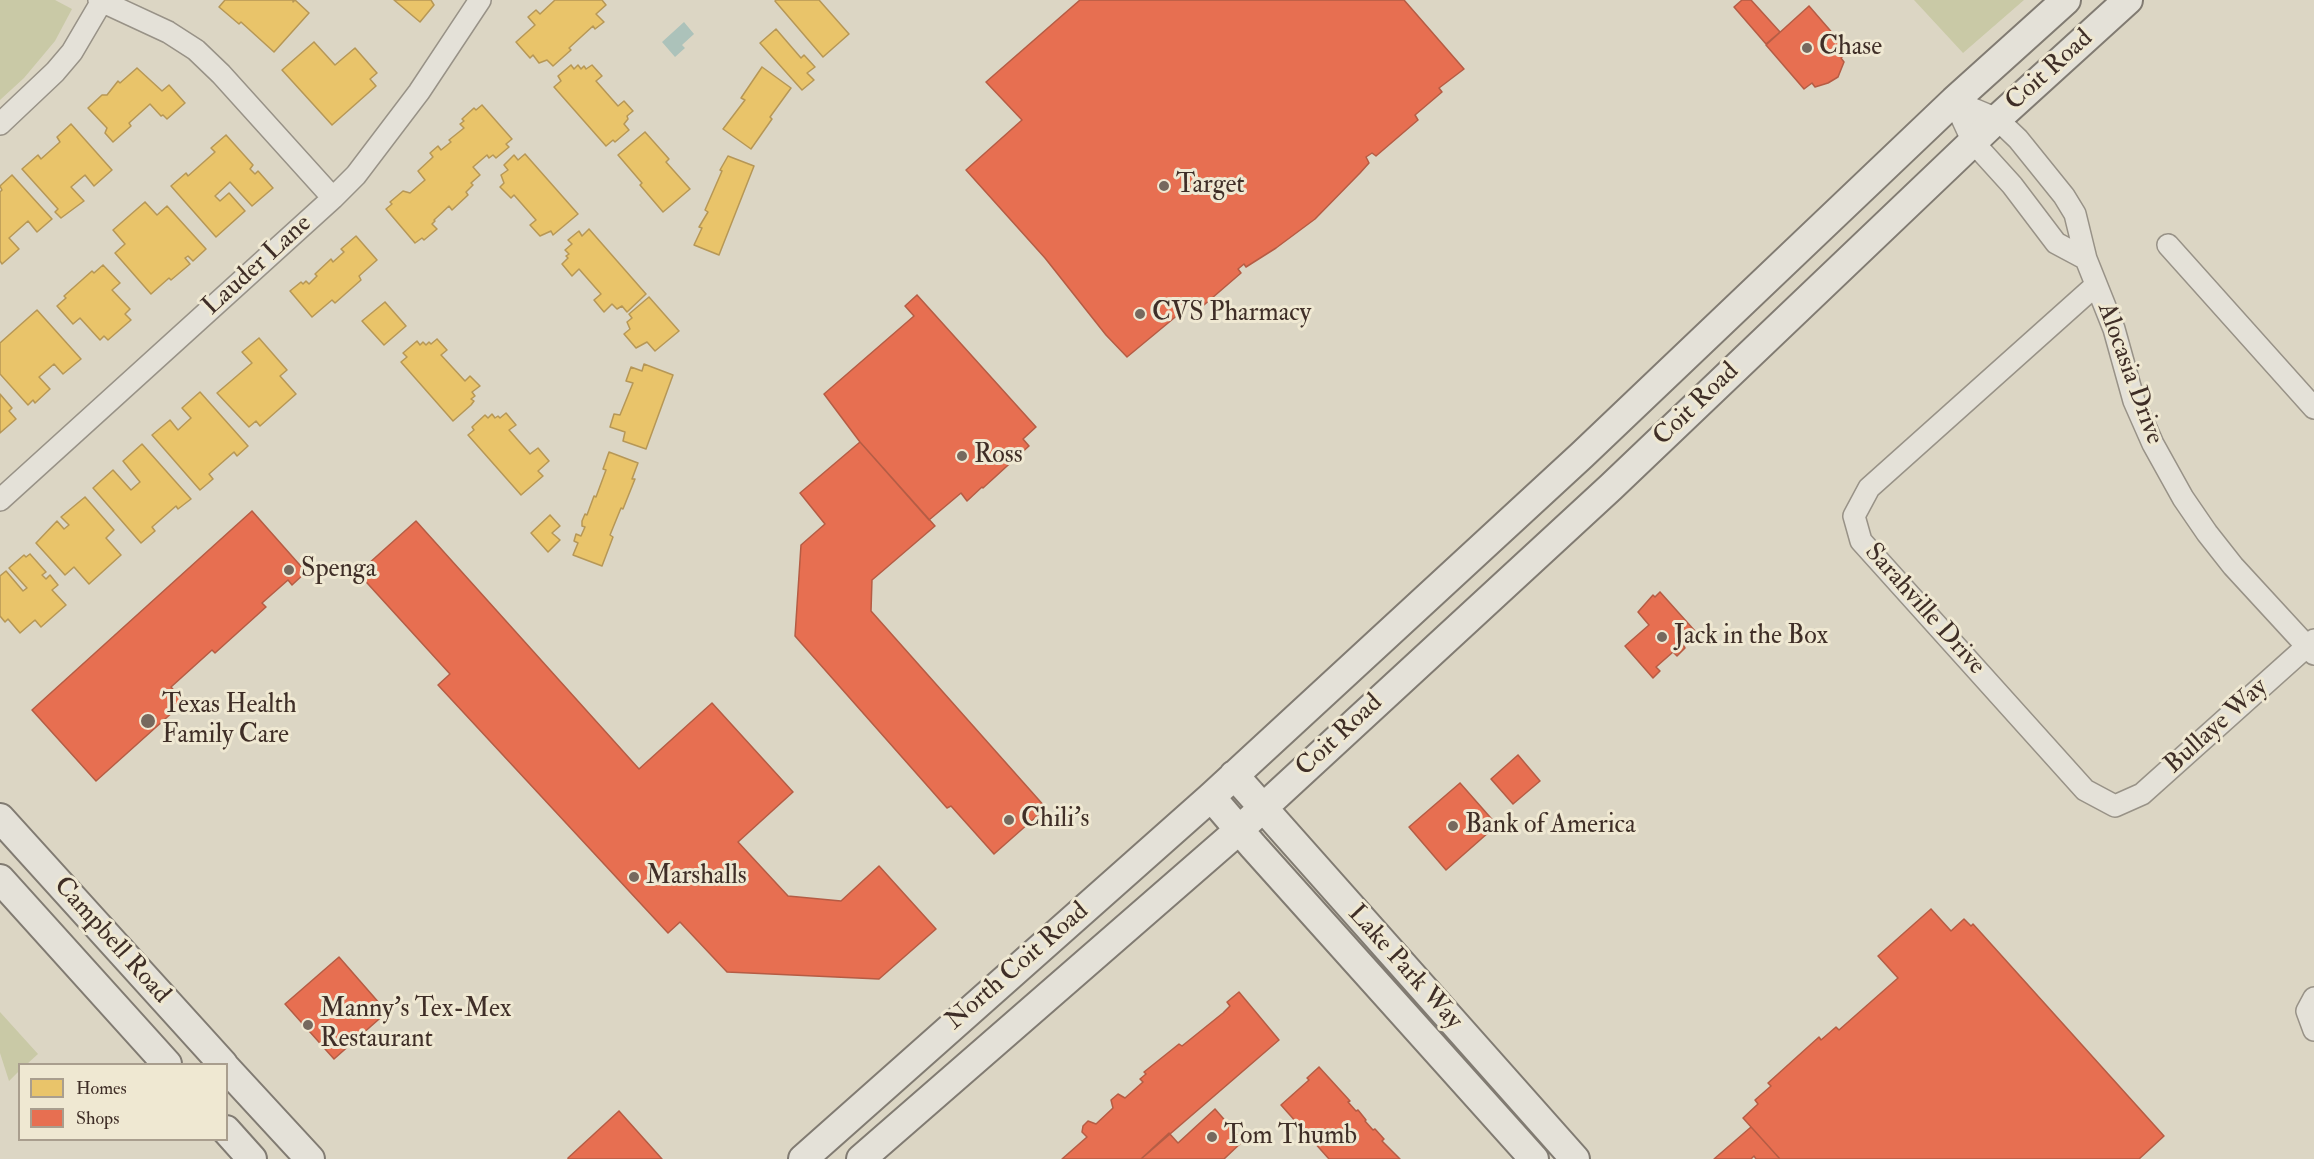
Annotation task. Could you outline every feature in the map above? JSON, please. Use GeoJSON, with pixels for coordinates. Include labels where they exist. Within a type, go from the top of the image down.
{"type":"FeatureCollection","features":[{"type":"Feature","properties":{"kind":"main road","name":"Coit Road"},"geometry":{"type":"LineString","coordinates":[[1234,775],[1590,447],[1954,101],[2066,0]]}},
{"type":"Feature","properties":{"kind":"main road","name":"Coit Road"},"geometry":{"type":"LineString","coordinates":[[1263,808],[1611,487],[1997,119],[2128,0]]}},
{"type":"Feature","properties":{"kind":"main road","name":"North Coit Road"},"geometry":{"type":"LineString","coordinates":[[820,1143],[1234,775]]}},
{"type":"Feature","properties":{"kind":"main road","name":"Lake Park Way"},"geometry":{"type":"LineString","coordinates":[[1234,775],[1575,1159]]}},
{"type":"Feature","properties":{"kind":"main road","name":"Lake Park Way"},"geometry":{"type":"LineString","coordinates":[[1211,797],[1534,1159]]}},
{"type":"Feature","properties":{"kind":"main road","name":"North Coit Road"},"geometry":{"type":"LineString","coordinates":[[861,1159],[1263,808]]}},
{"type":"Feature","properties":{"kind":"main road","name":"Campbell Road"},"geometry":{"type":"LineString","coordinates":[[0,818],[221,1063]]}},
{"type":"Feature","properties":{"kind":"main road","name":"Campbell Road"},"geometry":{"type":"LineString","coordinates":[[0,879],[165,1062]]}},
{"type":"Feature","properties":{"kind":"main road"},"geometry":{"type":"LineString","coordinates":[[165,1062],[194,1032]]}},
{"type":"Feature","properties":{"kind":"main road"},"geometry":{"type":"LineString","coordinates":[[228,1070],[310,1159]]}},
{"type":"Feature","properties":{"kind":"main road"},"geometry":{"type":"LineString","coordinates":[[228,1132],[252,1159]]}},
{"type":"Feature","properties":{"kind":"main road"},"geometry":{"type":"LineString","coordinates":[[820,1143],[852,1159]]}},
{"type":"Feature","properties":{"kind":"street","name":"Lauder Lane"},"geometry":{"type":"LineString","coordinates":[[0,500],[357,175],[389,134],[480,0]]}},
{"type":"Feature","properties":{"kind":"street"},"geometry":{"type":"LineString","coordinates":[[0,124],[72,52],[101,1],[168,32],[196,50],[221,74],[333,198]]}},
{"type":"Feature","properties":{"kind":"street"},"geometry":{"type":"LineString","coordinates":[[1954,101],[1973,142],[2012,185],[2056,243],[2086,258]]}},
{"type":"Feature","properties":{"kind":"street","name":"Alocasia Drive"},"geometry":{"type":"LineString","coordinates":[[1954,101],[1997,119],[2018,139],[2064,196],[2074,214],[2086,258],[2114,329],[2134,401],[2183,498],[2233,566],[2312,647]]}},
{"type":"Feature","properties":{"kind":"street"},"geometry":{"type":"LineString","coordinates":[[2168,245],[2314,408]]}},
{"type":"Feature","properties":{"kind":"street","name":"Sarahville Drive"},"geometry":{"type":"LineString","coordinates":[[2096,285],[1869,488],[1854,516],[1862,541],[2085,790],[2115,806]]}},
{"type":"Feature","properties":{"kind":"street","name":"Bullaye Way"},"geometry":{"type":"LineString","coordinates":[[2115,806],[2142,794],[2312,647]]}},
{"type":"Feature","properties":{"kind":"green space"},"geometry":{"type":"Polygon","coordinates":[[[0,0],[55,0],[72,9],[55,41],[24,78],[0,100],[0,0]]]}},
{"type":"Feature","properties":{"kind":"green space"},"geometry":{"type":"Polygon","coordinates":[[[1914,0],[2024,0],[1963,53],[1914,0]]]}},
{"type":"Feature","properties":{"kind":"green space"},"geometry":{"type":"Polygon","coordinates":[[[0,1012],[38,1054],[28,1063],[18,1063],[18,1072],[9,1081],[0,1053],[0,1012]]]}},
{"type":"Feature","properties":{"kind":"water"},"geometry":{"type":"Polygon","coordinates":[[[684,22],[694,34],[682,45],[685,48],[675,57],[662,42],[684,22]]]}},
{"type":"Feature","properties":{"kind":"building: Homes"},"geometry":{"type":"Polygon","coordinates":[[[225,0],[293,0],[293,2],[295,0],[309,13],[274,52],[241,22],[239,24],[219,7],[225,0]]]}},
{"type":"Feature","properties":{"kind":"building: Homes"},"geometry":{"type":"Polygon","coordinates":[[[394,0],[431,0],[434,5],[420,22],[394,0]]]}},
{"type":"Feature","properties":{"kind":"building: Homes"},"geometry":{"type":"Polygon","coordinates":[[[555,0],[602,0],[606,5],[596,14],[604,22],[595,29],[593,26],[553,66],[547,60],[539,63],[533,55],[530,58],[516,42],[535,25],[528,17],[536,10],[540,14],[555,0]]]}},
{"type":"Feature","properties":{"kind":"building: Homes"},"geometry":{"type":"Polygon","coordinates":[[[776,0],[819,0],[849,34],[823,57],[776,0]]]}},
{"type":"Feature","properties":{"kind":"building: Homes"},"geometry":{"type":"Polygon","coordinates":[[[776,29],[801,58],[804,55],[815,67],[807,73],[814,80],[802,90],[760,43],[776,29]]]}},
{"type":"Feature","properties":{"kind":"building: Homes"},"geometry":{"type":"Polygon","coordinates":[[[314,42],[335,65],[355,48],[377,73],[370,79],[376,86],[332,125],[282,70],[314,42]]]}},
{"type":"Feature","properties":{"kind":"building: Homes"},"geometry":{"type":"Polygon","coordinates":[[[571,65],[574,69],[578,65],[581,69],[584,66],[586,69],[592,65],[602,76],[596,81],[618,106],[624,101],[633,111],[627,116],[628,119],[624,124],[629,130],[615,142],[613,140],[606,146],[554,87],[561,81],[558,76],[571,65]]]}},
{"type":"Feature","properties":{"kind":"building: Homes"},"geometry":{"type":"Polygon","coordinates":[[[762,67],[791,88],[751,149],[723,129],[745,100],[741,98],[762,67]]]}},
{"type":"Feature","properties":{"kind":"building: Homes"},"geometry":{"type":"Polygon","coordinates":[[[137,68],[162,91],[169,85],[185,103],[167,119],[150,104],[113,142],[105,133],[107,128],[88,108],[102,95],[107,95],[118,81],[120,83],[137,68]]]}},
{"type":"Feature","properties":{"kind":"building: Homes"},"geometry":{"type":"Polygon","coordinates":[[[482,105],[512,139],[506,144],[509,147],[496,158],[493,155],[489,158],[487,155],[473,167],[480,175],[471,183],[473,185],[466,192],[468,195],[452,210],[449,206],[434,220],[432,224],[437,229],[424,240],[422,238],[415,243],[386,209],[392,204],[390,202],[403,191],[410,193],[425,180],[418,171],[433,157],[430,153],[438,146],[441,150],[451,142],[449,140],[464,128],[460,124],[464,121],[462,119],[474,108],[476,110],[482,105]]]}},
{"type":"Feature","properties":{"kind":"building: Homes"},"geometry":{"type":"Polygon","coordinates":[[[71,124],[112,170],[94,186],[85,175],[71,187],[84,201],[61,218],[55,212],[58,209],[22,169],[38,155],[41,159],[60,142],[57,137],[71,124]]]}},
{"type":"Feature","properties":{"kind":"building: Homes"},"geometry":{"type":"Polygon","coordinates":[[[645,132],[669,159],[666,162],[690,189],[663,212],[618,155],[645,132]]]}},
{"type":"Feature","properties":{"kind":"building: Homes"},"geometry":{"type":"Polygon","coordinates":[[[226,135],[253,165],[250,169],[255,174],[258,171],[273,188],[252,206],[230,182],[215,196],[220,201],[229,193],[245,211],[216,237],[171,186],[186,173],[188,176],[215,152],[211,148],[226,135]]]}},
{"type":"Feature","properties":{"kind":"building: Homes"},"geometry":{"type":"Polygon","coordinates":[[[525,154],[578,214],[553,235],[551,231],[540,236],[530,225],[536,220],[514,195],[511,198],[500,187],[504,183],[501,175],[508,170],[504,165],[514,155],[518,160],[525,154]]]}},
{"type":"Feature","properties":{"kind":"building: Homes"},"geometry":{"type":"Polygon","coordinates":[[[728,156],[754,166],[719,255],[694,245],[702,228],[699,227],[708,212],[705,210],[722,171],[720,170],[728,156]]]}},
{"type":"Feature","properties":{"kind":"building: Homes"},"geometry":{"type":"Polygon","coordinates":[[[12,175],[52,219],[37,232],[28,221],[9,238],[19,249],[2,264],[0,261],[0,192],[2,190],[0,186],[12,175]]]}},
{"type":"Feature","properties":{"kind":"building: Homes"},"geometry":{"type":"Polygon","coordinates":[[[145,202],[157,215],[167,206],[206,249],[193,261],[188,256],[185,258],[190,264],[151,294],[115,253],[125,244],[113,230],[145,202]]]}},
{"type":"Feature","properties":{"kind":"building: Homes"},"geometry":{"type":"Polygon","coordinates":[[[589,229],[646,294],[627,312],[622,306],[617,309],[612,304],[604,312],[594,300],[601,294],[579,269],[572,276],[562,264],[569,254],[565,250],[572,244],[568,240],[579,231],[582,236],[589,229]]]}},
{"type":"Feature","properties":{"kind":"building: Homes"},"geometry":{"type":"Polygon","coordinates":[[[356,236],[377,260],[359,276],[361,280],[335,303],[332,300],[312,317],[290,291],[301,282],[303,284],[306,281],[309,284],[317,276],[315,274],[331,259],[333,262],[344,252],[341,249],[356,236]]]}},
{"type":"Feature","properties":{"kind":"building: Homes"},"geometry":{"type":"Polygon","coordinates":[[[103,265],[120,283],[112,290],[130,309],[125,314],[131,320],[108,340],[104,336],[100,340],[80,318],[73,324],[57,306],[66,298],[64,296],[92,271],[94,273],[103,265]]]}},
{"type":"Feature","properties":{"kind":"building: Homes"},"geometry":{"type":"Polygon","coordinates":[[[649,297],[679,331],[655,351],[647,342],[636,348],[624,334],[630,329],[627,322],[632,318],[629,314],[649,297]]]}},
{"type":"Feature","properties":{"kind":"building: Homes"},"geometry":{"type":"Polygon","coordinates":[[[385,302],[406,326],[384,345],[362,321],[385,302]]]}},
{"type":"Feature","properties":{"kind":"building: Homes"},"geometry":{"type":"Polygon","coordinates":[[[37,310],[81,359],[63,374],[54,364],[39,377],[50,389],[35,403],[33,400],[28,405],[0,374],[0,343],[37,310]]]}},
{"type":"Feature","properties":{"kind":"building: Homes"},"geometry":{"type":"Polygon","coordinates":[[[259,338],[287,370],[280,376],[296,394],[260,426],[256,421],[249,427],[217,393],[252,363],[242,352],[259,338]]]}},
{"type":"Feature","properties":{"kind":"building: Homes"},"geometry":{"type":"Polygon","coordinates":[[[437,339],[447,350],[441,355],[465,381],[470,376],[480,386],[472,392],[475,396],[471,399],[474,401],[471,405],[453,421],[401,362],[407,357],[403,353],[417,341],[420,345],[423,342],[426,345],[437,339]]]}},
{"type":"Feature","properties":{"kind":"building: Homes"},"geometry":{"type":"Polygon","coordinates":[[[644,364],[673,375],[646,449],[623,441],[625,432],[610,427],[614,414],[620,415],[633,383],[626,381],[631,367],[642,371],[644,364]]]}},
{"type":"Feature","properties":{"kind":"building: Homes"},"geometry":{"type":"Polygon","coordinates":[[[200,392],[248,446],[237,456],[234,452],[209,474],[213,479],[200,490],[152,435],[170,420],[178,430],[191,418],[182,408],[200,392]]]}},
{"type":"Feature","properties":{"kind":"building: Homes"},"geometry":{"type":"Polygon","coordinates":[[[0,394],[12,408],[9,411],[16,419],[0,433],[0,394]]]}},
{"type":"Feature","properties":{"kind":"building: Homes"},"geometry":{"type":"Polygon","coordinates":[[[506,413],[516,425],[509,430],[530,454],[538,448],[549,461],[538,471],[543,476],[521,495],[468,435],[474,430],[472,427],[485,415],[488,418],[492,414],[495,418],[498,416],[500,418],[506,413]]]}},
{"type":"Feature","properties":{"kind":"building: Homes"},"geometry":{"type":"Polygon","coordinates":[[[142,444],[191,499],[178,509],[176,506],[152,527],[155,531],[141,543],[93,488],[113,470],[131,490],[140,482],[123,461],[142,444]]]}},
{"type":"Feature","properties":{"kind":"building: Homes"},"geometry":{"type":"Polygon","coordinates":[[[609,452],[638,463],[632,479],[635,479],[610,535],[613,537],[602,566],[573,555],[578,543],[574,541],[576,534],[581,536],[585,527],[582,526],[582,521],[585,514],[587,515],[594,496],[596,497],[606,470],[603,469],[609,452]]]}},
{"type":"Feature","properties":{"kind":"building: Homes"},"geometry":{"type":"Polygon","coordinates":[[[85,497],[114,530],[106,538],[121,555],[89,584],[74,567],[65,575],[36,543],[57,521],[64,529],[69,525],[61,517],[85,497]]]}},
{"type":"Feature","properties":{"kind":"building: Homes"},"geometry":{"type":"Polygon","coordinates":[[[550,515],[560,526],[552,533],[560,540],[548,552],[531,533],[550,515]]]}},
{"type":"Feature","properties":{"kind":"building: Homes"},"geometry":{"type":"Polygon","coordinates":[[[30,554],[46,572],[42,575],[46,579],[50,575],[58,585],[52,590],[66,605],[41,627],[35,620],[20,633],[8,619],[5,622],[0,616],[0,576],[6,571],[23,591],[27,588],[9,568],[24,555],[26,557],[30,554]]]}},
{"type":"Feature","properties":{"kind":"building: Shops","name":"Target"},"geometry":{"type":"Polygon","coordinates":[[[1080,0],[1404,0],[1464,69],[1439,88],[1442,92],[1415,115],[1418,120],[1376,156],[1372,153],[1366,157],[1369,163],[1315,219],[1276,248],[1246,267],[1244,264],[1238,269],[1241,273],[1197,311],[1191,304],[1127,357],[1106,335],[1045,258],[966,170],[1022,120],[986,82],[1080,0]]]}},
{"type":"Feature","properties":{"kind":"building: Shops"},"geometry":{"type":"Polygon","coordinates":[[[1742,0],[1751,0],[1780,32],[1766,44],[1734,7],[1742,0]]]}},
{"type":"Feature","properties":{"kind":"building: Shops","name":"Chase"},"geometry":{"type":"Polygon","coordinates":[[[1809,6],[1848,51],[1841,58],[1844,62],[1838,77],[1815,87],[1812,83],[1804,89],[1766,45],[1809,6]]]}},
{"type":"Feature","properties":{"kind":"building: Shops"},"geometry":{"type":"Polygon","coordinates":[[[917,295],[1036,427],[1023,439],[1029,446],[983,488],[967,501],[961,493],[929,520],[860,442],[824,394],[914,316],[905,306],[917,295]]]}},
{"type":"Feature","properties":{"kind":"building: Shops"},"geometry":{"type":"Polygon","coordinates":[[[860,442],[935,526],[872,580],[871,611],[1046,808],[994,854],[951,806],[947,808],[795,636],[801,545],[825,524],[800,493],[860,442]]]}},
{"type":"Feature","properties":{"kind":"building: Shops"},"geometry":{"type":"Polygon","coordinates":[[[252,511],[306,572],[292,585],[288,580],[262,603],[266,607],[215,653],[212,650],[171,687],[184,702],[96,781],[32,710],[252,511]]]}},
{"type":"Feature","properties":{"kind":"building: Shops"},"geometry":{"type":"Polygon","coordinates":[[[416,521],[639,769],[712,703],[793,792],[738,842],[788,896],[841,901],[879,866],[936,929],[879,979],[727,972],[680,922],[668,933],[438,685],[450,674],[358,573],[416,521]]]}},
{"type":"Feature","properties":{"kind":"building: Shops","name":"Jack in the Box"},"geometry":{"type":"Polygon","coordinates":[[[1660,592],[1695,631],[1682,643],[1685,648],[1677,656],[1673,652],[1656,667],[1660,671],[1653,678],[1625,646],[1649,625],[1638,612],[1653,595],[1655,597],[1660,592]]]}},
{"type":"Feature","properties":{"kind":"building: Shops"},"geometry":{"type":"Polygon","coordinates":[[[1518,755],[1540,781],[1513,804],[1491,779],[1518,755]]]}},
{"type":"Feature","properties":{"kind":"building: Shops","name":"Bank of America"},"geometry":{"type":"Polygon","coordinates":[[[1460,783],[1497,825],[1446,870],[1409,827],[1460,783]]]}},
{"type":"Feature","properties":{"kind":"building: Shops"},"geometry":{"type":"Polygon","coordinates":[[[1931,909],[1951,931],[1964,919],[1971,926],[1973,924],[2164,1136],[2139,1159],[1780,1159],[1743,1118],[1758,1104],[1755,1100],[1771,1086],[1768,1083],[1819,1037],[1821,1040],[1836,1027],[1839,1030],[1898,978],[1878,956],[1931,909]]]}},
{"type":"Feature","properties":{"kind":"building: Shops"},"geometry":{"type":"Polygon","coordinates":[[[339,957],[387,1012],[334,1059],[285,1004],[339,957]]]}},
{"type":"Feature","properties":{"kind":"building: Shops"},"geometry":{"type":"Polygon","coordinates":[[[1239,992],[1279,1040],[1141,1159],[1062,1159],[1087,1137],[1082,1132],[1083,1126],[1088,1121],[1096,1124],[1113,1108],[1111,1100],[1118,1094],[1125,1098],[1143,1082],[1140,1079],[1146,1074],[1144,1072],[1179,1044],[1182,1046],[1223,1013],[1230,1006],[1227,1002],[1239,992]]]}},
{"type":"Feature","properties":{"kind":"building: Shops"},"geometry":{"type":"Polygon","coordinates":[[[1319,1067],[1400,1159],[1329,1159],[1281,1105],[1309,1080],[1307,1078],[1319,1067]]]}},
{"type":"Feature","properties":{"kind":"building: Shops","name":"Tom Thumb"},"geometry":{"type":"Polygon","coordinates":[[[1215,1109],[1243,1141],[1224,1159],[1141,1159],[1169,1133],[1178,1143],[1215,1109]]]}},
{"type":"Feature","properties":{"kind":"building: Shops"},"geometry":{"type":"Polygon","coordinates":[[[619,1111],[662,1159],[568,1159],[568,1158],[619,1111]]]}},
{"type":"Feature","properties":{"kind":"building: Shops"},"geometry":{"type":"Polygon","coordinates":[[[1751,1127],[1780,1159],[1756,1159],[1754,1156],[1751,1159],[1714,1159],[1751,1127]]]}},
{"type":"Feature","properties":{"kind":"place","name":"Chase"},"geometry":{"type":"Point","coordinates":[1807,48]}},
{"type":"Feature","properties":{"kind":"place","name":"Target"},"geometry":{"type":"Point","coordinates":[1164,186]}},
{"type":"Feature","properties":{"kind":"place","name":"CVS Pharmacy"},"geometry":{"type":"Point","coordinates":[1140,314]}},
{"type":"Feature","properties":{"kind":"place","name":"Ross"},"geometry":{"type":"Point","coordinates":[962,456]}},
{"type":"Feature","properties":{"kind":"place","name":"Spenga"},"geometry":{"type":"Point","coordinates":[289,570]}},
{"type":"Feature","properties":{"kind":"place","name":"Jack in the Box"},"geometry":{"type":"Point","coordinates":[1662,637]}},
{"type":"Feature","properties":{"kind":"place","name":"Texas Health Family Care"},"geometry":{"type":"Point","coordinates":[148,721]}},
{"type":"Feature","properties":{"kind":"place","name":"Chili's"},"geometry":{"type":"Point","coordinates":[1009,820]}},
{"type":"Feature","properties":{"kind":"place","name":"Bank of America"},"geometry":{"type":"Point","coordinates":[1453,826]}},
{"type":"Feature","properties":{"kind":"place","name":"Marshalls"},"geometry":{"type":"Point","coordinates":[634,877]}},
{"type":"Feature","properties":{"kind":"place","name":"Manny's Tex-Mex Restaurant"},"geometry":{"type":"Point","coordinates":[308,1025]}},
{"type":"Feature","properties":{"kind":"place","name":"Tom Thumb"},"geometry":{"type":"Point","coordinates":[1212,1137]}}]}
